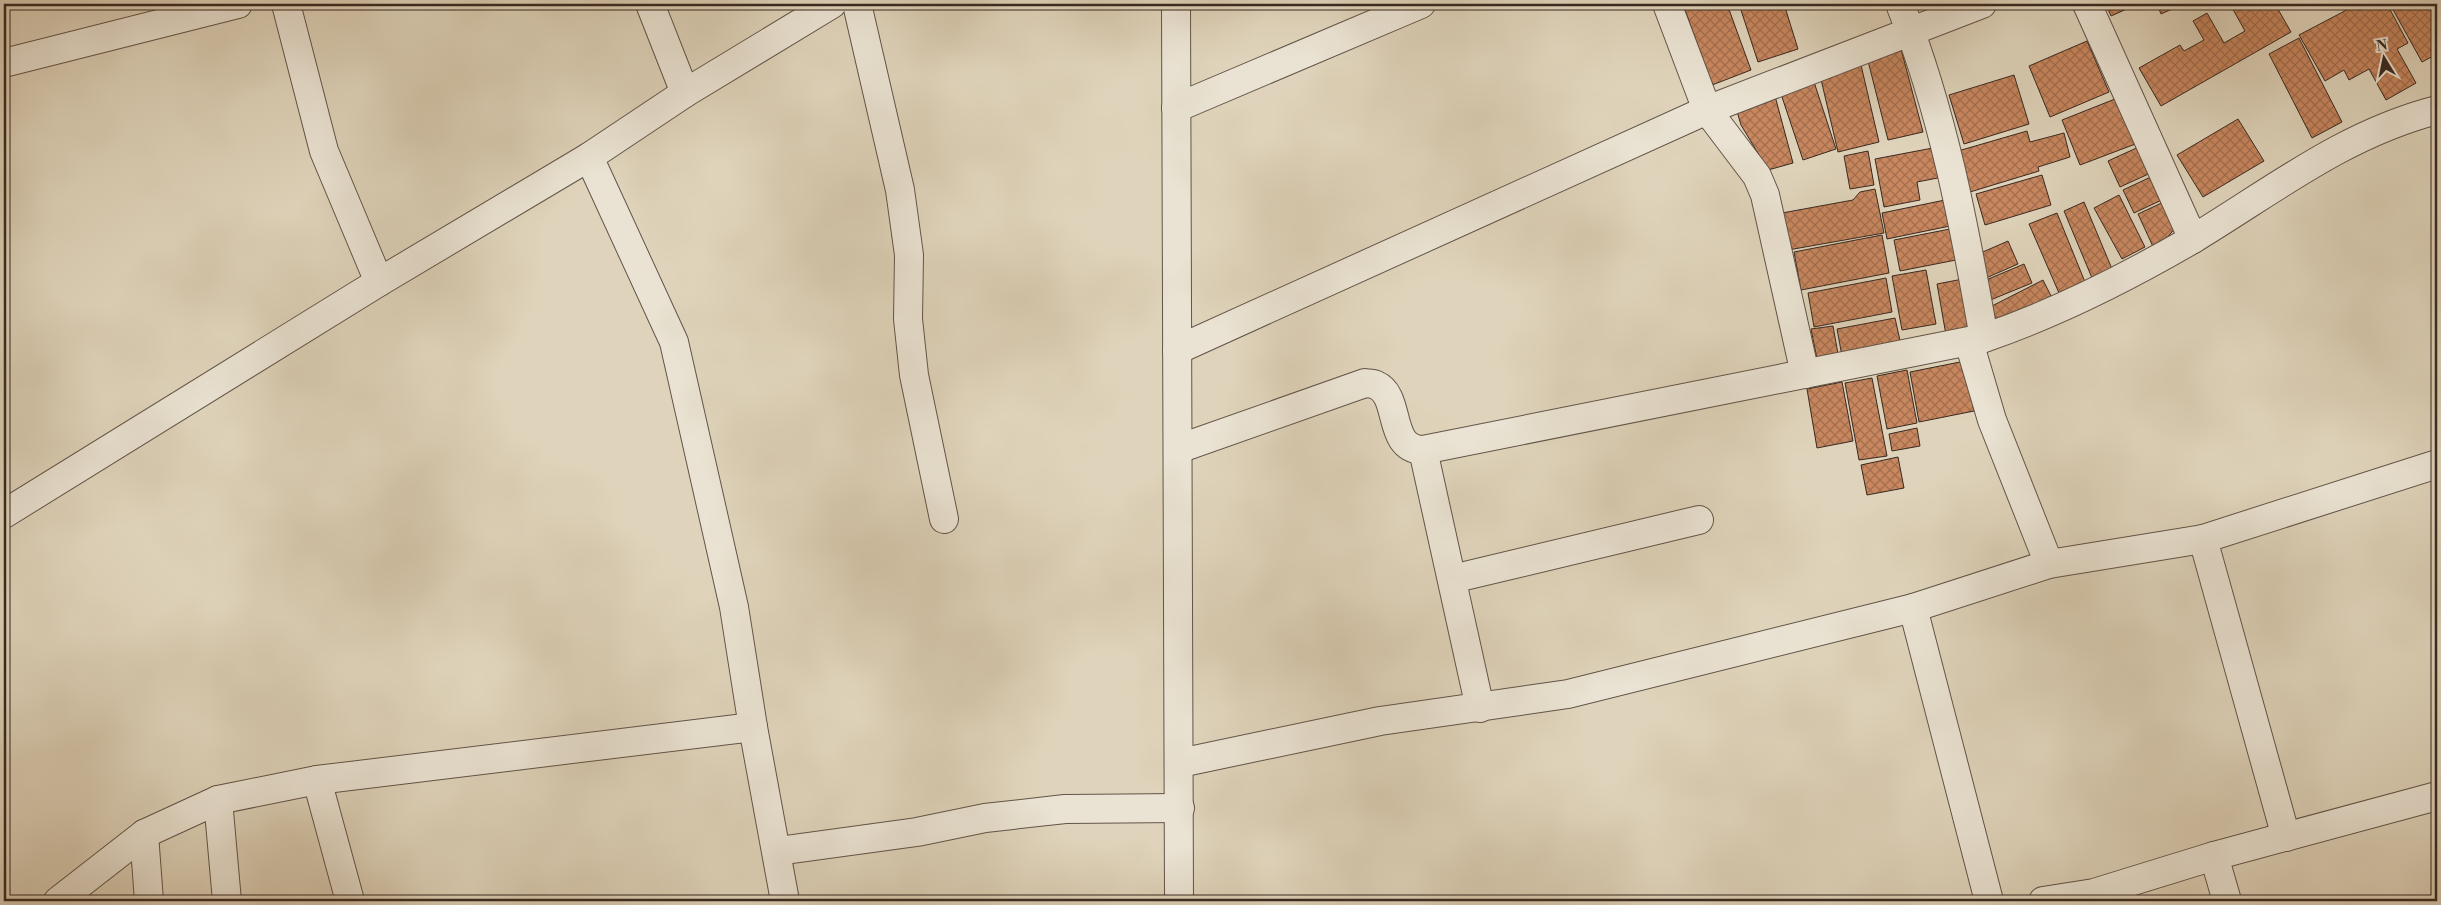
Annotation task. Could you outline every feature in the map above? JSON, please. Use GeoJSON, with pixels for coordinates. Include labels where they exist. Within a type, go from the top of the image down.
{"type":"FeatureCollection","features":[{"type":"Feature","properties":{"kind":"street"},"geometry":{"type":"LineString","coordinates":[[4,63],[238,4]]}},
{"type":"Feature","properties":{"kind":"street"},"geometry":{"type":"LineString","coordinates":[[286,4],[324,151],[379,282]]}},
{"type":"Feature","properties":{"kind":"street"},"geometry":{"type":"LineString","coordinates":[[650,4],[685,93]]}},
{"type":"Feature","properties":{"kind":"street"},"geometry":{"type":"LineString","coordinates":[[857,4],[900,190],[908,255],[908,319],[914,375],[944,519]]}},
{"type":"Feature","properties":{"kind":"street"},"geometry":{"type":"LineString","coordinates":[[1176,4],[1179,901]]}},
{"type":"Feature","properties":{"kind":"street"},"geometry":{"type":"LineString","coordinates":[[1176,108],[1421,4]]}},
{"type":"Feature","properties":{"kind":"street"},"geometry":{"type":"LineString","coordinates":[[1667,4],[1707,110],[1757,176],[1765,195],[1805,374]]}},
{"type":"Feature","properties":{"kind":"street"},"geometry":{"type":"LineString","coordinates":[[1900,4],[1911,32],[1939,120],[1958,198],[1977,340],[1992,420],[2049,564]]}},
{"type":"Feature","properties":{"kind":"street"},"geometry":{"type":"LineString","coordinates":[[1177,350],[1707,110],[1982,4]]}},
{"type":"Feature","properties":{"kind":"street"},"geometry":{"type":"LineString","coordinates":[[2087,4],[2192,239]]}},
{"type":"Feature","properties":{"kind":"street"},"geometry":{"type":"LineString","coordinates":[[4,514],[379,282],[589,158],[685,93],[827,5]]}},
{"type":"Feature","properties":{"kind":"street"},"geometry":{"type":"LineString","coordinates":[[1178,448],[1365,383],[1377,385],[1386,393],[1405,444],[1413,450],[1423,450],[1977,340],[2032,322],[2092,294],[2192,239],[2312,163],[2360,137],[2403,119],[2437,110]]}},
{"type":"Feature","properties":{"kind":"street"},"geometry":{"type":"LineString","coordinates":[[589,158],[674,342],[734,607],[753,727],[778,851],[785,901]]}},
{"type":"Feature","properties":{"kind":"street"},"geometry":{"type":"LineString","coordinates":[[1423,450],[1480,708]]}},
{"type":"Feature","properties":{"kind":"street"},"geometry":{"type":"LineString","coordinates":[[1180,763],[1380,721],[1568,694],[1914,608],[2049,564],[2202,539],[2437,464]]}},
{"type":"Feature","properties":{"kind":"street"},"geometry":{"type":"LineString","coordinates":[[1452,579],[1699,520]]}},
{"type":"Feature","properties":{"kind":"street"},"geometry":{"type":"LineString","coordinates":[[2202,539],[2286,837]]}},
{"type":"Feature","properties":{"kind":"street"},"geometry":{"type":"LineString","coordinates":[[1914,608],[1989,901]]}},
{"type":"Feature","properties":{"kind":"street"},"geometry":{"type":"LineString","coordinates":[[58,901],[144,834],[218,800],[317,780],[753,727]]}},
{"type":"Feature","properties":{"kind":"street"},"geometry":{"type":"LineString","coordinates":[[317,780],[350,901]]}},
{"type":"Feature","properties":{"kind":"street"},"geometry":{"type":"LineString","coordinates":[[2043,901],[2094,893],[2214,856],[2437,796]]}},
{"type":"Feature","properties":{"kind":"street"},"geometry":{"type":"LineString","coordinates":[[218,800],[227,901]]}},
{"type":"Feature","properties":{"kind":"street"},"geometry":{"type":"LineString","coordinates":[[778,851],[917,832],[985,818],[1065,809],[1180,808]]}},
{"type":"Feature","properties":{"kind":"street"},"geometry":{"type":"LineString","coordinates":[[144,834],[149,901]]}},
{"type":"Feature","properties":{"kind":"street"},"geometry":{"type":"LineString","coordinates":[[2214,856],[2227,901]]}},
{"type":"Feature","properties":{"kind":"building"},"geometry":{"type":"Polygon","coordinates":[[[1693,4],[1727,4],[1751,70],[1712,85],[1684,7],[1693,4]]]}},
{"type":"Feature","properties":{"kind":"building"},"geometry":{"type":"Polygon","coordinates":[[[1739,4],[1784,4],[1798,49],[1758,62],[1739,4]]]}},
{"type":"Feature","properties":{"kind":"building"},"geometry":{"type":"Polygon","coordinates":[[[1922,4],[1941,4],[1925,11],[1922,4]]]}},
{"type":"Feature","properties":{"kind":"building"},"geometry":{"type":"Polygon","coordinates":[[[2106,4],[2138,4],[2111,16],[2106,4]]]}},
{"type":"Feature","properties":{"kind":"building"},"geometry":{"type":"Polygon","coordinates":[[[2157,4],[2183,4],[2161,14],[2157,4]]]}},
{"type":"Feature","properties":{"kind":"building"},"geometry":{"type":"Polygon","coordinates":[[[2230,4],[2275,4],[2291,32],[2161,106],[2139,68],[2180,45],[2184,51],[2204,40],[2193,21],[2207,13],[2224,43],[2245,31],[2230,4]]]}},
{"type":"Feature","properties":{"kind":"building"},"geometry":{"type":"Polygon","coordinates":[[[2358,4],[2387,4],[2408,43],[2397,49],[2416,83],[2386,100],[2369,69],[2349,80],[2344,70],[2325,81],[2299,35],[2358,4]]]}},
{"type":"Feature","properties":{"kind":"building"},"geometry":{"type":"Polygon","coordinates":[[[2396,4],[2437,4],[2437,54],[2422,62],[2391,6],[2396,4]]]}},
{"type":"Feature","properties":{"kind":"building"},"geometry":{"type":"Polygon","coordinates":[[[2299,38],[2342,122],[2312,138],[2269,54],[2299,38]]]}},
{"type":"Feature","properties":{"kind":"building"},"geometry":{"type":"Polygon","coordinates":[[[2087,41],[2109,92],[2050,117],[2029,66],[2087,41]]]}},
{"type":"Feature","properties":{"kind":"building"},"geometry":{"type":"Polygon","coordinates":[[[1901,49],[1923,132],[1888,140],[1867,57],[1901,49]]]}},
{"type":"Feature","properties":{"kind":"building"},"geometry":{"type":"Polygon","coordinates":[[[1861,65],[1879,142],[1838,152],[1820,75],[1861,65]]]}},
{"type":"Feature","properties":{"kind":"building"},"geometry":{"type":"Polygon","coordinates":[[[2014,75],[2029,124],[1964,144],[1949,95],[2014,75]]]}},
{"type":"Feature","properties":{"kind":"building"},"geometry":{"type":"Polygon","coordinates":[[[1814,82],[1836,149],[1803,160],[1781,94],[1814,82]]]}},
{"type":"Feature","properties":{"kind":"building"},"geometry":{"type":"Polygon","coordinates":[[[1775,96],[1793,163],[1768,170],[1741,125],[1736,108],[1775,96]]]}},
{"type":"Feature","properties":{"kind":"building"},"geometry":{"type":"Polygon","coordinates":[[[2120,97],[2138,143],[2080,165],[2062,120],[2120,97]]]}},
{"type":"Feature","properties":{"kind":"building"},"geometry":{"type":"Polygon","coordinates":[[[2238,119],[2264,161],[2203,197],[2177,155],[2238,119]]]}},
{"type":"Feature","properties":{"kind":"building"},"geometry":{"type":"Polygon","coordinates":[[[2027,131],[2030,142],[2064,133],[2070,157],[2038,167],[2039,171],[1970,192],[1958,151],[2027,131]]]}},
{"type":"Feature","properties":{"kind":"building"},"geometry":{"type":"Polygon","coordinates":[[[2143,145],[2155,171],[2120,187],[2108,161],[2143,145]]]}},
{"type":"Feature","properties":{"kind":"building"},"geometry":{"type":"Polygon","coordinates":[[[1938,147],[1943,177],[1917,182],[1920,200],[1884,207],[1875,159],[1938,147]]]}},
{"type":"Feature","properties":{"kind":"building"},"geometry":{"type":"Polygon","coordinates":[[[1868,151],[1874,185],[1850,189],[1844,156],[1868,151]]]}},
{"type":"Feature","properties":{"kind":"building"},"geometry":{"type":"Polygon","coordinates":[[[2042,175],[2051,205],[1985,225],[1976,194],[2042,175]]]}},
{"type":"Feature","properties":{"kind":"building"},"geometry":{"type":"Polygon","coordinates":[[[2155,175],[2166,198],[2134,213],[2123,190],[2155,175]]]}},
{"type":"Feature","properties":{"kind":"building"},"geometry":{"type":"Polygon","coordinates":[[[1875,189],[1884,233],[1788,250],[1782,213],[1853,200],[1860,192],[1875,189]]]}},
{"type":"Feature","properties":{"kind":"building"},"geometry":{"type":"Polygon","coordinates":[[[2119,195],[2145,247],[2122,259],[2094,208],[2119,195]]]}},
{"type":"Feature","properties":{"kind":"building"},"geometry":{"type":"Polygon","coordinates":[[[1945,200],[1950,226],[1887,239],[1882,213],[1945,200]]]}},
{"type":"Feature","properties":{"kind":"building"},"geometry":{"type":"Polygon","coordinates":[[[2168,200],[2179,224],[2155,251],[2138,214],[2168,200]]]}},
{"type":"Feature","properties":{"kind":"building"},"geometry":{"type":"Polygon","coordinates":[[[2084,202],[2112,269],[2092,278],[2064,211],[2084,202]]]}},
{"type":"Feature","properties":{"kind":"building"},"geometry":{"type":"Polygon","coordinates":[[[2057,213],[2085,282],[2059,293],[2029,224],[2057,213]]]}},
{"type":"Feature","properties":{"kind":"building"},"geometry":{"type":"Polygon","coordinates":[[[1950,229],[1956,260],[1900,271],[1894,240],[1950,229]]]}},
{"type":"Feature","properties":{"kind":"building"},"geometry":{"type":"Polygon","coordinates":[[[1882,235],[1889,273],[1801,290],[1794,252],[1882,235]]]}},
{"type":"Feature","properties":{"kind":"building"},"geometry":{"type":"Polygon","coordinates":[[[2008,241],[2018,264],[1986,278],[1976,255],[2008,241]]]}},
{"type":"Feature","properties":{"kind":"building"},"geometry":{"type":"Polygon","coordinates":[[[2024,264],[2032,283],[1988,301],[1986,280],[2024,264]]]}},
{"type":"Feature","properties":{"kind":"building"},"geometry":{"type":"Polygon","coordinates":[[[1926,270],[1936,324],[1902,330],[1892,276],[1926,270]]]}},
{"type":"Feature","properties":{"kind":"building"},"geometry":{"type":"Polygon","coordinates":[[[1886,278],[1892,312],[1814,327],[1808,293],[1886,278]]]}},
{"type":"Feature","properties":{"kind":"building"},"geometry":{"type":"Polygon","coordinates":[[[1968,278],[1977,329],[1946,335],[1937,284],[1968,278]]]}},
{"type":"Feature","properties":{"kind":"building"},"geometry":{"type":"Polygon","coordinates":[[[2043,280],[2051,296],[1998,323],[1990,307],[2043,280]]]}},
{"type":"Feature","properties":{"kind":"building"},"geometry":{"type":"Polygon","coordinates":[[[1895,318],[1901,345],[1842,356],[1837,329],[1895,318]]]}},
{"type":"Feature","properties":{"kind":"building"},"geometry":{"type":"Polygon","coordinates":[[[1833,326],[1838,354],[1817,359],[1811,329],[1833,326]]]}},
{"type":"Feature","properties":{"kind":"building"},"geometry":{"type":"Polygon","coordinates":[[[1965,361],[1974,411],[1919,422],[1910,372],[1965,361]]]}},
{"type":"Feature","properties":{"kind":"building"},"geometry":{"type":"Polygon","coordinates":[[[1907,370],[1917,423],[1887,429],[1877,376],[1907,370]]]}},
{"type":"Feature","properties":{"kind":"building"},"geometry":{"type":"Polygon","coordinates":[[[1872,378],[1887,456],[1859,460],[1845,383],[1872,378]]]}},
{"type":"Feature","properties":{"kind":"building"},"geometry":{"type":"Polygon","coordinates":[[[1842,382],[1853,441],[1817,448],[1807,389],[1842,382]]]}},
{"type":"Feature","properties":{"kind":"building"},"geometry":{"type":"Polygon","coordinates":[[[1917,428],[1920,446],[1892,451],[1889,434],[1917,428]]]}},
{"type":"Feature","properties":{"kind":"building"},"geometry":{"type":"Polygon","coordinates":[[[1898,457],[1904,488],[1867,495],[1861,465],[1898,457]]]}}]}
